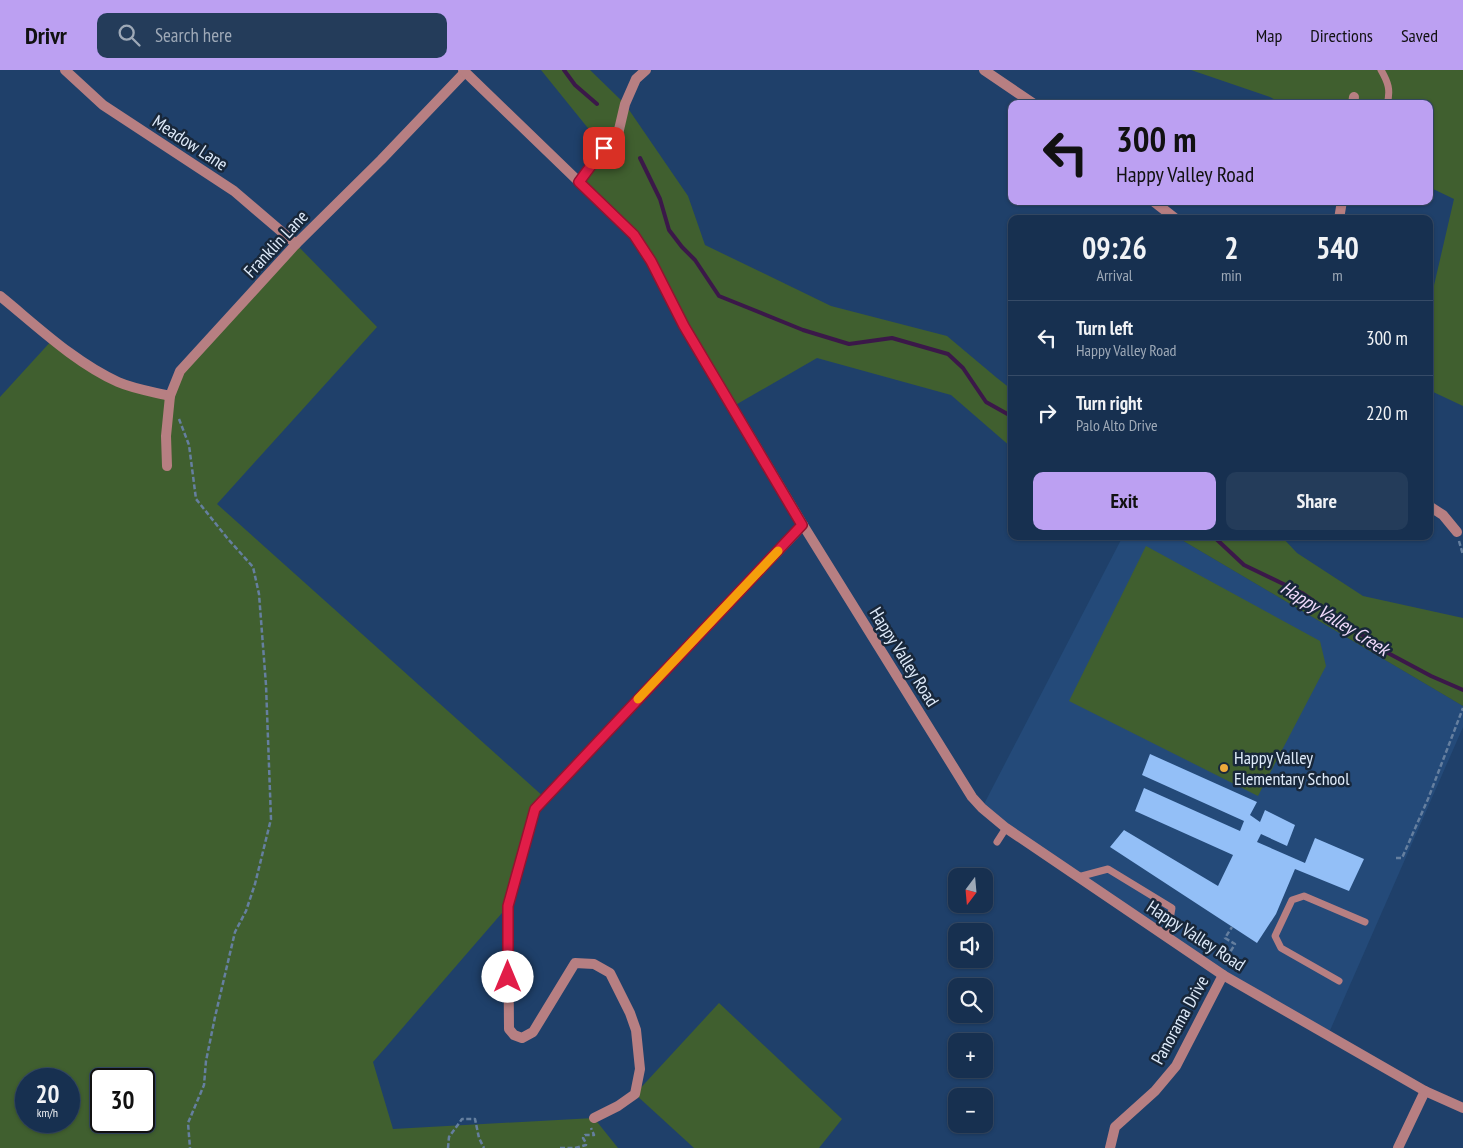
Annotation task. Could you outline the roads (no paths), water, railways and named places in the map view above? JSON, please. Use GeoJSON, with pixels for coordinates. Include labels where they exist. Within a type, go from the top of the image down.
{"type":"FeatureCollection","features":[{"type":"Feature","properties":{"kind":"street","name":"Meadow Lane"},"geometry":{"type":"LineString","coordinates":[[65,70],[103,104],[234,191],[296,244]]}},
{"type":"Feature","properties":{"kind":"street"},"geometry":{"type":"LineString","coordinates":[[579,182],[604,148],[618,134],[625,104],[636,79],[646,70]]}},
{"type":"Feature","properties":{"kind":"street"},"geometry":{"type":"LineString","coordinates":[[984,70],[1028,100]]}},
{"type":"Feature","properties":{"kind":"street","name":"Franklin Lane"},"geometry":{"type":"LineString","coordinates":[[167,466],[166,436],[170,396],[180,371],[296,244],[381,160],[464,71]]}},
{"type":"Feature","properties":{"kind":"street","name":"Happy Valley Road"},"geometry":{"type":"LineString","coordinates":[[464,71],[634,235],[651,261],[684,326],[802,525],[972,797],[982,808],[1006,828],[1221,973],[1425,1091],[1463,1108]]}},
{"type":"Feature","properties":{"kind":"street"},"geometry":{"type":"LineString","coordinates":[[1158,205],[1171,215]]}},
{"type":"Feature","properties":{"kind":"street"},"geometry":{"type":"LineString","coordinates":[[0,296],[67,351],[90,367],[120,382],[170,396]]}},
{"type":"Feature","properties":{"kind":"street"},"geometry":{"type":"LineString","coordinates":[[1433,509],[1443,515],[1457,532]]}},
{"type":"Feature","properties":{"kind":"street"},"geometry":{"type":"LineString","coordinates":[[594,1118],[618,1106],[635,1094],[640,1069],[636,1030],[630,1013],[610,973],[594,964],[575,963],[533,1032],[522,1038],[514,1035],[509,1029],[508,906],[535,809],[802,525]]}},
{"type":"Feature","properties":{"kind":"street","name":"Panorama Drive"},"geometry":{"type":"LineString","coordinates":[[1110,1148],[1115,1127],[1155,1091],[1176,1066],[1221,973]]}},
{"type":"Feature","properties":{"kind":"street"},"geometry":{"type":"LineString","coordinates":[[1398,1148],[1425,1091]]}},
{"type":"Feature","properties":{"kind":"lane"},"geometry":{"type":"LineString","coordinates":[[1381,70],[1389,84],[1387,100]]}},
{"type":"Feature","properties":{"kind":"lane"},"geometry":{"type":"LineString","coordinates":[[997,842],[1006,828]]}},
{"type":"Feature","properties":{"kind":"lane"},"geometry":{"type":"LineString","coordinates":[[1078,877],[1108,869],[1172,908],[1168,937]]}},
{"type":"Feature","properties":{"kind":"lane"},"geometry":{"type":"LineString","coordinates":[[1339,981],[1282,948],[1275,936],[1292,900],[1304,896],[1364,922]]}},
{"type":"Feature","properties":{"kind":"waterway","name":"Happy Valley Creek"},"geometry":{"type":"LineString","coordinates":[[564,70],[575,85],[597,104]]}},
{"type":"Feature","properties":{"kind":"waterway","name":"Happy Valley Creek"},"geometry":{"type":"LineString","coordinates":[[640,158],[660,199],[669,230],[695,260],[719,296],[803,330],[849,344],[892,338],[948,354],[963,368],[986,402],[1008,414]]}},
{"type":"Feature","properties":{"kind":"waterway","name":"Happy Valley Creek"},"geometry":{"type":"LineString","coordinates":[[1217,540],[1244,565],[1302,593],[1388,653],[1431,676],[1463,690]]}},
{"type":"Feature","properties":{"kind":"place","name":"Happy Valley Elementary School"},"geometry":{"type":"Point","coordinates":[1224,768]}}]}
